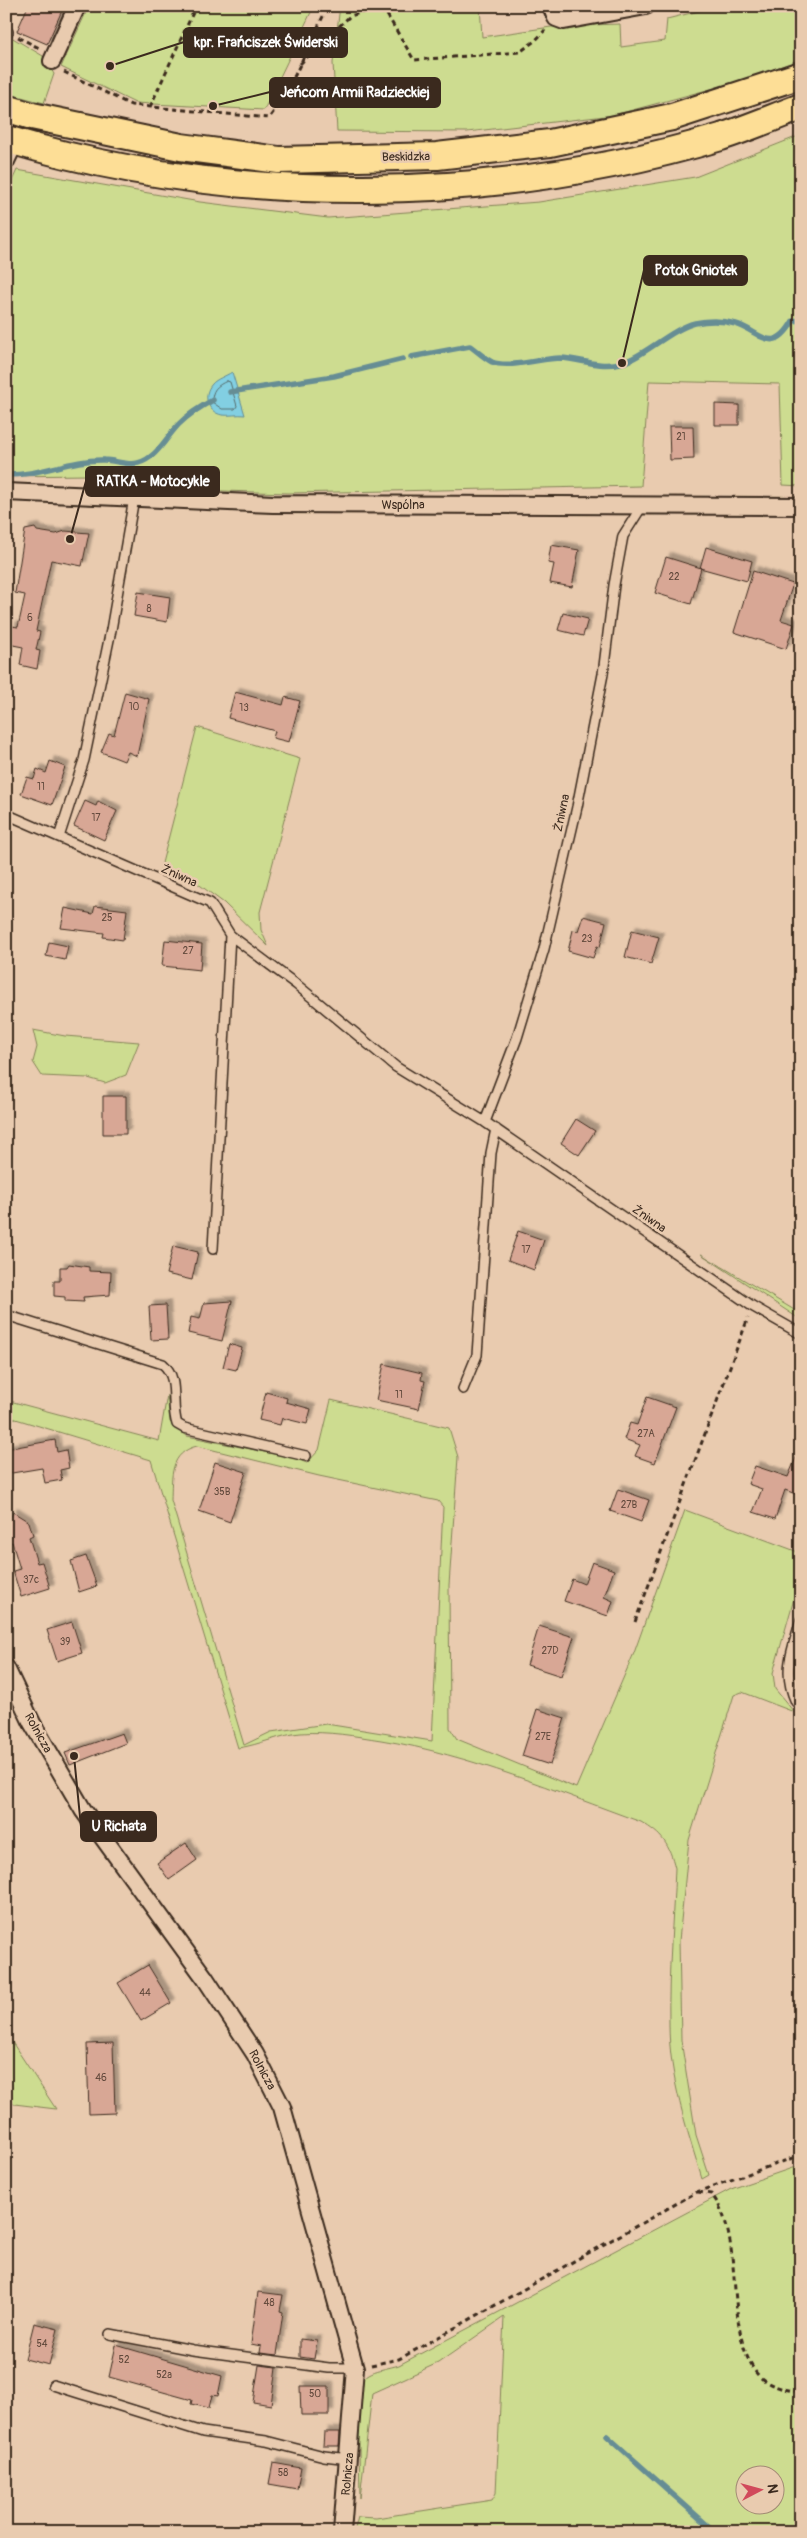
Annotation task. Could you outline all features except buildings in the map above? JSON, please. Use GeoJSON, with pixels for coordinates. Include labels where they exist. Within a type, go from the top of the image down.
{"type":"FeatureCollection","features":[{"type":"Feature","properties":{"kind":"main road","name":"Beskidzka"},"geometry":{"type":"LineString","coordinates":[[6,108],[32,116],[180,147],[279,160],[438,156],[550,143],[672,117],[775,86],[801,75]]}},
{"type":"Feature","properties":{"kind":"main road"},"geometry":{"type":"LineString","coordinates":[[9,147],[205,181],[306,189],[403,187],[511,180],[626,161],[722,136],[801,107]]}},
{"type":"Feature","properties":{"kind":"street"},"geometry":{"type":"LineString","coordinates":[[52,61],[77,6]]}},
{"type":"Feature","properties":{"kind":"street"},"geometry":{"type":"LineString","coordinates":[[554,12],[564,21],[646,6]]}},
{"type":"Feature","properties":{"kind":"street","name":"Wspólna"},"geometry":{"type":"LineString","coordinates":[[6,492],[273,504],[801,506]]}},
{"type":"Feature","properties":{"kind":"street","name":"Rolnicza"},"geometry":{"type":"LineString","coordinates":[[6,1668],[32,1724],[83,1810],[205,1978],[254,2054],[282,2107],[355,2368],[342,2532]]}},
{"type":"Feature","properties":{"kind":"lane"},"geometry":{"type":"LineString","coordinates":[[58,837],[84,760],[111,630],[134,498]]}},
{"type":"Feature","properties":{"kind":"lane","name":"Żniwna"},"geometry":{"type":"LineString","coordinates":[[485,1122],[517,1038],[544,949],[577,806],[603,674],[614,585],[624,536],[642,506]]}},
{"type":"Feature","properties":{"kind":"lane","name":"Żniwna"},"geometry":{"type":"LineString","coordinates":[[6,814],[210,903],[230,935],[297,985],[396,1067],[496,1129],[752,1306],[801,1334]]}},
{"type":"Feature","properties":{"kind":"lane"},"geometry":{"type":"LineString","coordinates":[[213,1249],[230,935]]}},
{"type":"Feature","properties":{"kind":"lane"},"geometry":{"type":"LineString","coordinates":[[463,1389],[477,1355],[491,1153],[496,1129]]}},
{"type":"Feature","properties":{"kind":"lane"},"geometry":{"type":"LineString","coordinates":[[6,1315],[163,1364],[171,1370],[174,1382],[173,1412],[177,1424],[184,1428],[306,1456]]}},
{"type":"Feature","properties":{"kind":"lane"},"geometry":{"type":"LineString","coordinates":[[801,1620],[788,1665],[789,1687],[796,1702],[801,1704]]}},
{"type":"Feature","properties":{"kind":"lane"},"geometry":{"type":"LineString","coordinates":[[110,2334],[193,2350],[328,2368],[355,2368]]}},
{"type":"Feature","properties":{"kind":"lane"},"geometry":{"type":"LineString","coordinates":[[53,2385],[203,2432],[266,2441],[324,2456],[349,2459]]}},
{"type":"Feature","properties":{"kind":"path"},"geometry":{"type":"LineString","coordinates":[[150,107],[196,6]]}},
{"type":"Feature","properties":{"kind":"path"},"geometry":{"type":"LineString","coordinates":[[7,31],[46,52],[56,68],[131,105],[269,118],[284,98],[328,6]]}},
{"type":"Feature","properties":{"kind":"path"},"geometry":{"type":"LineString","coordinates":[[298,67],[350,16],[367,11],[386,13],[414,60],[520,52],[536,40],[554,12]]}},
{"type":"Feature","properties":{"kind":"path"},"geometry":{"type":"LineString","coordinates":[[635,1622],[752,1306]]}},
{"type":"Feature","properties":{"kind":"path"},"geometry":{"type":"LineString","coordinates":[[355,2368],[399,2359],[697,2192],[801,2154]]}},
{"type":"Feature","properties":{"kind":"path"},"geometry":{"type":"LineString","coordinates":[[697,2192],[712,2194],[721,2204],[730,2244],[740,2328],[748,2361],[760,2377],[781,2389],[801,2392]]}},
{"type":"Feature","properties":{"kind":"green space"},"geometry":{"type":"Polygon","coordinates":[[[89,6],[314,6],[264,110],[135,103],[61,67],[89,6]]]}},
{"type":"Feature","properties":{"kind":"green space"},"geometry":{"type":"Polygon","coordinates":[[[340,6],[480,6],[482,37],[558,26],[620,24],[621,47],[665,41],[667,19],[719,6],[801,6],[801,59],[744,80],[614,115],[467,132],[337,131],[333,63],[340,6]]]}},
{"type":"Feature","properties":{"kind":"green space"},"geometry":{"type":"Polygon","coordinates":[[[6,34],[43,56],[54,74],[44,103],[6,93],[6,34]]]}},
{"type":"Feature","properties":{"kind":"green space"},"geometry":{"type":"Polygon","coordinates":[[[801,135],[801,486],[783,485],[780,384],[649,381],[641,486],[288,493],[190,490],[88,475],[6,476],[6,194],[17,170],[200,202],[328,218],[539,202],[695,177],[801,135]]]}},
{"type":"Feature","properties":{"kind":"green space"},"geometry":{"type":"Polygon","coordinates":[[[197,727],[300,759],[260,912],[261,930],[268,946],[224,903],[197,883],[160,871],[197,727]]]}},
{"type":"Feature","properties":{"kind":"green space"},"geometry":{"type":"Polygon","coordinates":[[[33,1030],[65,1036],[139,1042],[126,1075],[105,1083],[88,1078],[42,1076],[33,1062],[37,1047],[33,1030]]]}},
{"type":"Feature","properties":{"kind":"green space"},"geometry":{"type":"Polygon","coordinates":[[[701,1254],[801,1314],[801,1320],[701,1254]]]}},
{"type":"Feature","properties":{"kind":"green space"},"geometry":{"type":"Polygon","coordinates":[[[167,1395],[170,1422],[187,1436],[294,1458],[307,1463],[319,1450],[331,1400],[449,1428],[458,1457],[449,1585],[450,1728],[457,1739],[576,1788],[634,1653],[685,1510],[801,1553],[801,1574],[773,1673],[775,1689],[794,1712],[742,1692],[734,1695],[689,1840],[679,1941],[681,2040],[696,2135],[709,2175],[702,2179],[680,2103],[672,2064],[669,2004],[675,1868],[664,1841],[655,1831],[641,1822],[480,1764],[414,1747],[331,1733],[301,1733],[238,1748],[151,1460],[6,1416],[6,1400],[159,1441],[167,1395]],[[197,1446],[181,1454],[172,1474],[171,1500],[244,1745],[271,1732],[326,1724],[432,1741],[443,1507],[438,1501],[319,1476],[197,1446]]]}},
{"type":"Feature","properties":{"kind":"green space"},"geometry":{"type":"Polygon","coordinates":[[[6,2033],[56,2109],[6,2103],[6,2033]]]}},
{"type":"Feature","properties":{"kind":"green space"},"geometry":{"type":"Polygon","coordinates":[[[801,2165],[801,2532],[354,2532],[358,2517],[376,2518],[492,2500],[496,2493],[504,2317],[438,2363],[372,2393],[360,2498],[358,2393],[360,2385],[362,2380],[372,2373],[399,2365],[731,2189],[801,2165]]]}},
{"type":"Feature","properties":{"kind":"water"},"geometry":{"type":"Polygon","coordinates":[[[232,372],[245,415],[222,415],[213,410],[208,402],[207,393],[212,384],[232,372]]]}},
{"type":"Feature","properties":{"kind":"waterway"},"geometry":{"type":"LineString","coordinates":[[411,357],[470,346],[492,362],[499,364],[516,364],[553,358],[597,364],[612,364],[629,360],[676,331],[695,323],[716,321],[736,324],[759,336],[772,340],[779,338],[786,332],[793,321],[801,320]]}},
{"type":"Feature","properties":{"kind":"waterway"},"geometry":{"type":"LineString","coordinates":[[230,392],[334,376],[403,359]]}},
{"type":"Feature","properties":{"kind":"waterway"},"geometry":{"type":"LineString","coordinates":[[6,475],[30,473],[91,460],[108,460],[130,464],[138,463],[151,457],[179,424],[199,408],[213,400]]}},
{"type":"Feature","properties":{"kind":"waterway"},"geometry":{"type":"LineString","coordinates":[[607,2436],[715,2532]]}},
{"type":"Feature","properties":{"kind":"place","name":"kpr. Frańciszek Świderski"},"geometry":{"type":"Point","coordinates":[110,66]}},
{"type":"Feature","properties":{"kind":"place","name":"Jeńcom Armii Radzieckiej"},"geometry":{"type":"Point","coordinates":[213,106]}},
{"type":"Feature","properties":{"kind":"place","name":"Potok Gniotek"},"geometry":{"type":"Point","coordinates":[622,363]}},
{"type":"Feature","properties":{"kind":"place","name":"RATKA - Motocykle"},"geometry":{"type":"Point","coordinates":[70,539]}},
{"type":"Feature","properties":{"kind":"place","name":"U Richata"},"geometry":{"type":"Point","coordinates":[74,1756]}}]}
